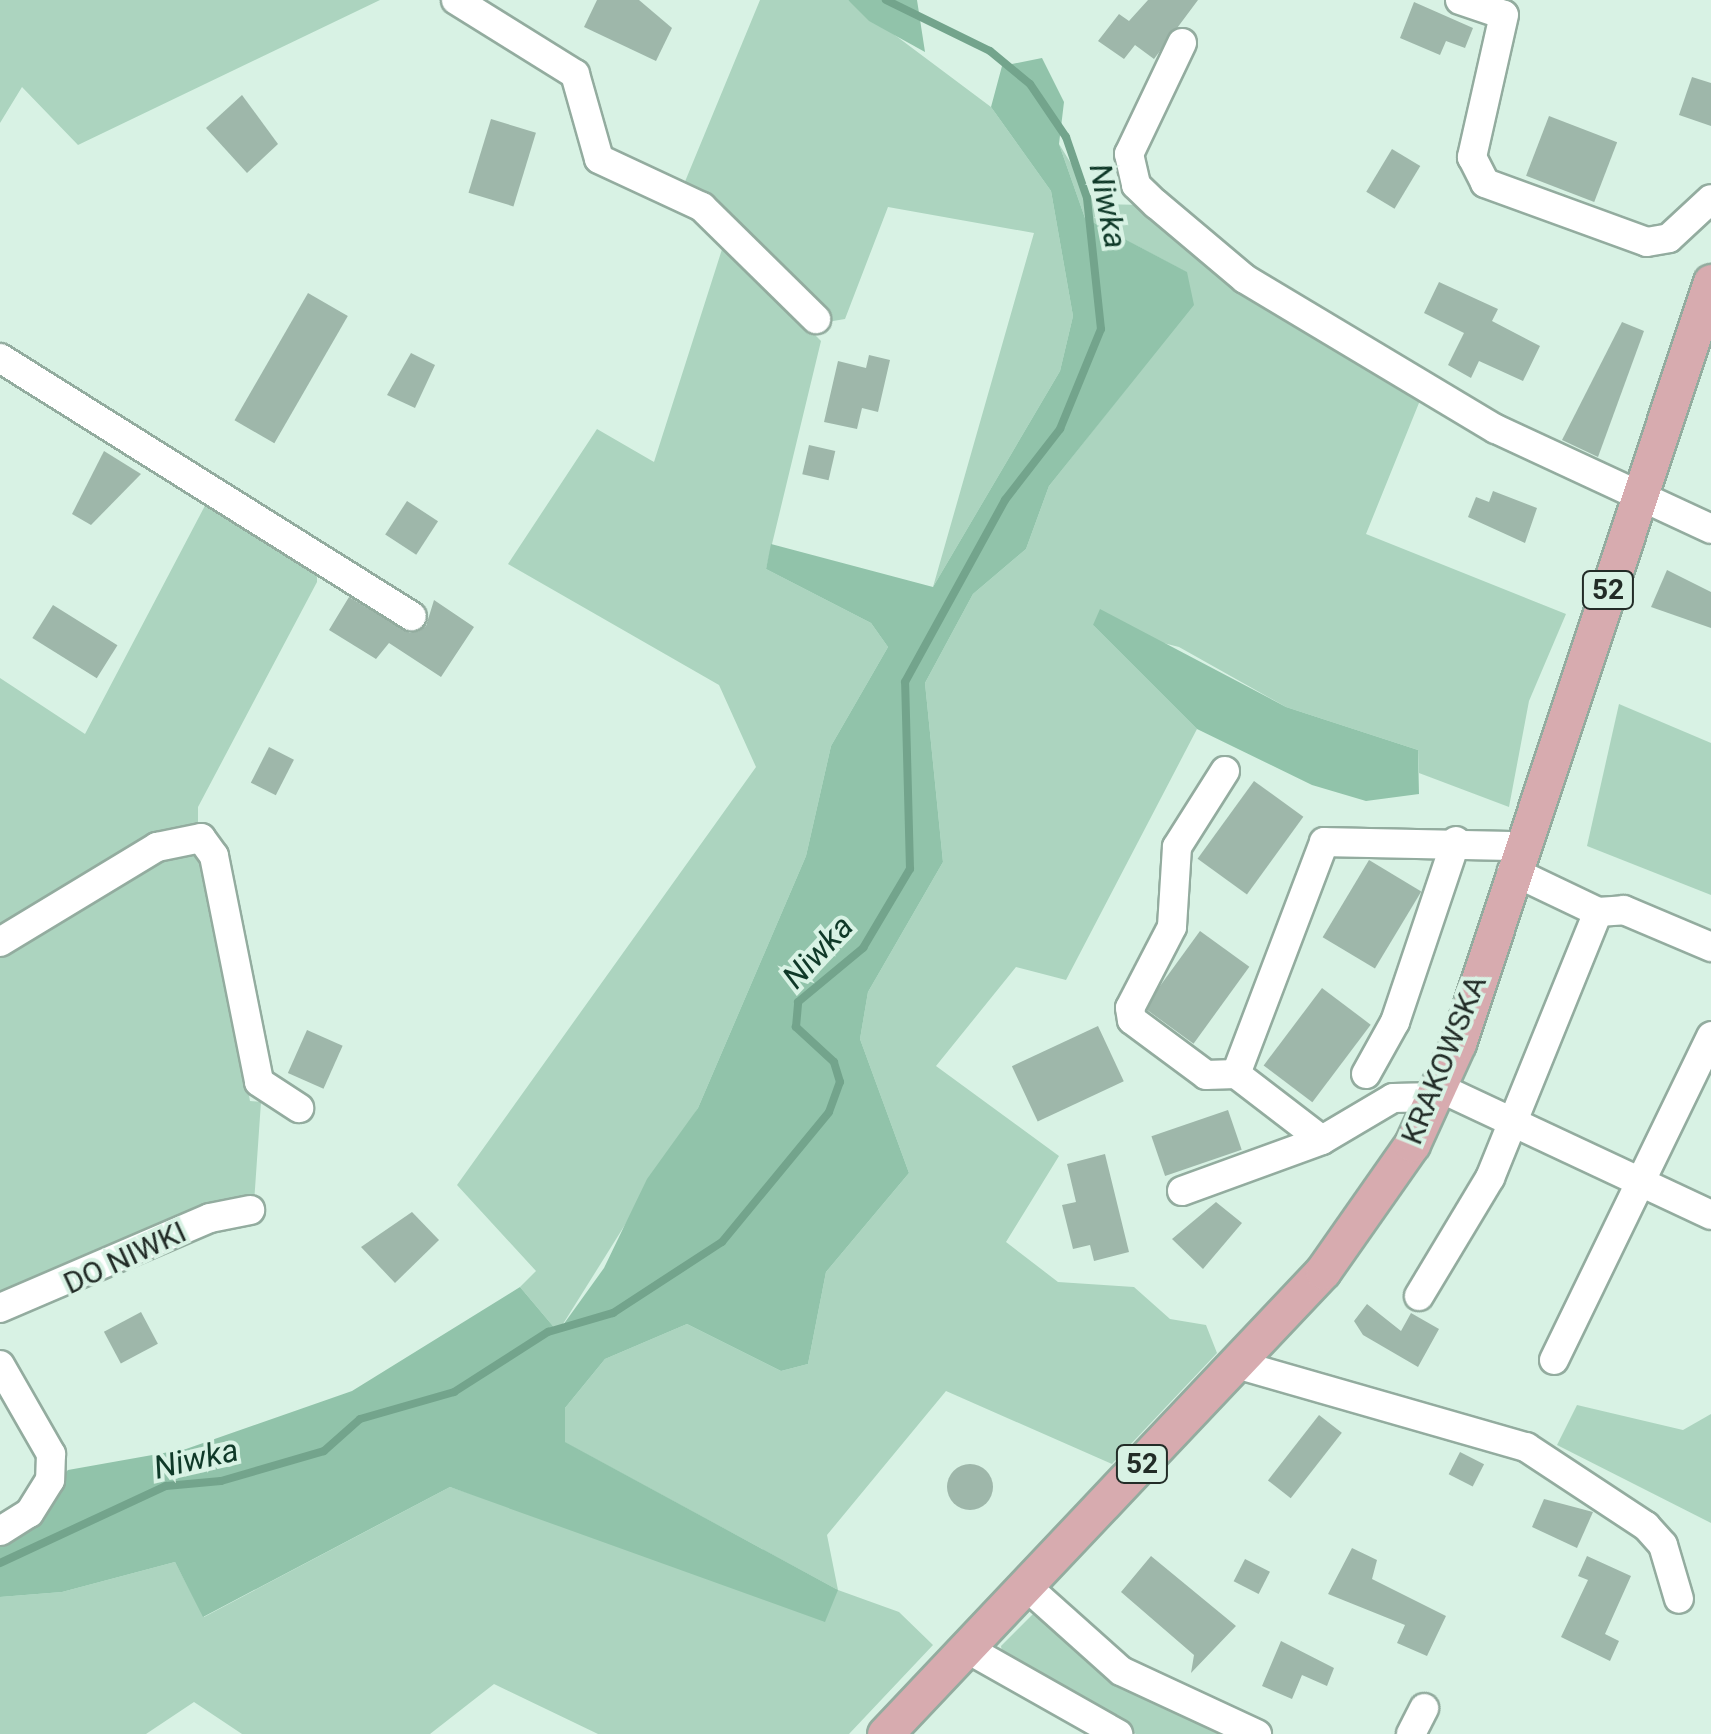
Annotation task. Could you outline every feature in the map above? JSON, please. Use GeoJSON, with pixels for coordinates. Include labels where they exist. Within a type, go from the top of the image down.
{"type":"FeatureCollection","features":[{"type":"Feature","properties":{"kind":"main road","name":"KRAKOWSKA"},"geometry":{"type":"LineString","coordinates":[[885,1734],[1236,1364],[1372,1210],[1438,1092],[1711,282]]}},
{"type":"Feature","properties":{"kind":"street"},"geometry":{"type":"LineString","coordinates":[[456,0],[575,74],[599,159],[702,206],[816,319]]}},
{"type":"Feature","properties":{"kind":"street"},"geometry":{"type":"LineString","coordinates":[[1460,0],[1504,14],[1472,157],[1484,183],[1647,242],[1669,238],[1711,199]]}},
{"type":"Feature","properties":{"kind":"street"},"geometry":{"type":"LineString","coordinates":[[1182,43],[1129,154],[1136,184],[1270,294],[1496,429],[1711,529]]}},
{"type":"Feature","properties":{"kind":"street"},"geometry":{"type":"LineString","coordinates":[[0,358],[412,616]]}},
{"type":"Feature","properties":{"kind":"street"},"geometry":{"type":"LineString","coordinates":[[1226,771],[1178,847],[1172,927],[1130,1008],[1132,1020],[1206,1075],[1236,1074],[1322,1140]]}},
{"type":"Feature","properties":{"kind":"street"},"geometry":{"type":"LineString","coordinates":[[0,942],[157,847],[201,838],[218,874],[260,1082],[299,1108]]}},
{"type":"Feature","properties":{"kind":"street"},"geometry":{"type":"LineString","coordinates":[[1366,1074],[1395,1022],[1456,841]]}},
{"type":"Feature","properties":{"kind":"street"},"geometry":{"type":"LineString","coordinates":[[1236,1074],[1324,842],[1456,841],[1516,858],[1598,912],[1624,910],[1711,947]]}},
{"type":"Feature","properties":{"kind":"street"},"geometry":{"type":"LineString","coordinates":[[1419,1296],[1473,1212],[1598,912]]}},
{"type":"Feature","properties":{"kind":"street"},"geometry":{"type":"LineString","coordinates":[[1554,1360],[1711,1036]]}},
{"type":"Feature","properties":{"kind":"street"},"geometry":{"type":"LineString","coordinates":[[1182,1192],[1322,1140],[1393,1098],[1438,1092],[1510,1119],[1711,1215]]}},
{"type":"Feature","properties":{"kind":"street","name":"DO NIWKI"},"geometry":{"type":"LineString","coordinates":[[0,1308],[210,1218],[250,1210]]}},
{"type":"Feature","properties":{"kind":"street"},"geometry":{"type":"LineString","coordinates":[[0,1364],[51,1454],[50,1480],[28,1513],[0,1532]]}},
{"type":"Feature","properties":{"kind":"street"},"geometry":{"type":"LineString","coordinates":[[1236,1364],[1526,1447],[1646,1526],[1673,1568],[1679,1599]]}},
{"type":"Feature","properties":{"kind":"street"},"geometry":{"type":"LineString","coordinates":[[1026,1586],[1121,1671],[1257,1734]]}},
{"type":"Feature","properties":{"kind":"street"},"geometry":{"type":"LineString","coordinates":[[966,1648],[1118,1734]]}},
{"type":"Feature","properties":{"kind":"street"},"geometry":{"type":"LineString","coordinates":[[1412,1734],[1424,1708]]}},
{"type":"Feature","properties":{"kind":"green space"},"geometry":{"type":"Polygon","coordinates":[[[0,0],[380,0],[78,145],[22,87],[0,123],[0,0]]]}},
{"type":"Feature","properties":{"kind":"green space"},"geometry":{"type":"Polygon","coordinates":[[[760,0],[848,0],[991,107],[1051,191],[1073,316],[1060,371],[933,587],[1034,233],[888,207],[845,319],[827,322],[684,184],[760,0]]]}},
{"type":"Feature","properties":{"kind":"green space"},"geometry":{"type":"Polygon","coordinates":[[[848,0],[917,0],[925,52],[869,21],[848,0]]]}},
{"type":"Feature","properties":{"kind":"green space"},"geometry":{"type":"Polygon","coordinates":[[[1042,58],[1064,102],[1059,144],[1085,218],[1187,272],[1194,305],[1049,486],[1026,549],[973,594],[925,683],[943,862],[868,992],[860,1039],[909,1173],[826,1272],[808,1364],[781,1371],[687,1324],[605,1359],[565,1408],[565,1442],[838,1590],[825,1622],[450,1487],[203,1617],[175,1562],[62,1592],[0,1597],[0,1539],[68,1470],[186,1449],[352,1391],[520,1287],[558,1332],[604,1268],[647,1179],[698,1108],[806,856],[831,746],[888,647],[871,623],[766,569],[771,544],[933,587],[1060,371],[1073,316],[1051,191],[991,107],[1002,66],[1042,58]]]}},
{"type":"Feature","properties":{"kind":"green space"},"geometry":{"type":"Polygon","coordinates":[[[1059,144],[1096,204],[1145,205],[1423,393],[1366,534],[1566,614],[1529,701],[1509,807],[1419,773],[1418,750],[1286,707],[1179,647],[1093,625],[1197,729],[1066,980],[1016,967],[936,1066],[1059,1156],[1006,1242],[1058,1282],[1134,1287],[1170,1319],[1206,1325],[1217,1353],[1112,1464],[946,1391],[827,1535],[838,1590],[564,1442],[565,1408],[605,1359],[687,1324],[781,1371],[808,1364],[826,1272],[909,1173],[860,1039],[868,992],[943,862],[925,683],[973,594],[1026,549],[1049,486],[1126,389],[1186,272],[1085,218],[1059,144]]]}},
{"type":"Feature","properties":{"kind":"green space"},"geometry":{"type":"Polygon","coordinates":[[[724,243],[821,341],[766,569],[871,623],[888,647],[831,746],[806,856],[698,1108],[558,1332],[520,1287],[536,1271],[457,1185],[756,767],[719,685],[508,564],[597,429],[654,462],[724,243]]]}},
{"type":"Feature","properties":{"kind":"green space"},"geometry":{"type":"Polygon","coordinates":[[[209,498],[317,570],[317,582],[198,807],[198,828],[0,934],[0,678],[85,734],[209,498]]]}},
{"type":"Feature","properties":{"kind":"green space"},"geometry":{"type":"Polygon","coordinates":[[[1100,609],[1286,707],[1418,750],[1419,794],[1366,801],[1312,785],[1197,729],[1093,625],[1100,609]]]}},
{"type":"Feature","properties":{"kind":"green space"},"geometry":{"type":"Polygon","coordinates":[[[1619,704],[1711,743],[1711,895],[1587,846],[1619,704]]]}},
{"type":"Feature","properties":{"kind":"green space"},"geometry":{"type":"Polygon","coordinates":[[[170,848],[205,850],[250,1101],[261,1102],[254,1203],[0,1301],[0,948],[170,848]]]}},
{"type":"Feature","properties":{"kind":"green space"},"geometry":{"type":"Polygon","coordinates":[[[1577,1405],[1683,1430],[1711,1414],[1711,1523],[1557,1445],[1577,1405]]]}},
{"type":"Feature","properties":{"kind":"green space"},"geometry":{"type":"Polygon","coordinates":[[[450,1487],[626,1545],[838,1590],[899,1612],[933,1645],[849,1734],[598,1734],[494,1684],[430,1734],[242,1734],[194,1702],[146,1734],[0,1734],[0,1597],[62,1592],[175,1562],[204,1617],[450,1487]]]}},
{"type":"Feature","properties":{"kind":"green space"},"geometry":{"type":"Polygon","coordinates":[[[1033,1614],[1241,1734],[1136,1734],[1086,1708],[1003,1658],[1001,1646],[1033,1614]]]}},
{"type":"Feature","properties":{"kind":"building"},"geometry":{"type":"Polygon","coordinates":[[[597,0],[639,0],[672,28],[656,61],[584,27],[597,0]]]}},
{"type":"Feature","properties":{"kind":"building"},"geometry":{"type":"Polygon","coordinates":[[[1148,0],[1198,0],[1154,59],[1135,45],[1124,59],[1098,41],[1119,14],[1129,21],[1148,0]]]}},
{"type":"Feature","properties":{"kind":"building"},"geometry":{"type":"Polygon","coordinates":[[[1414,2],[1473,28],[1465,48],[1446,41],[1440,55],[1400,38],[1414,2]]]}},
{"type":"Feature","properties":{"kind":"building"},"geometry":{"type":"Polygon","coordinates":[[[1692,77],[1711,83],[1711,126],[1679,115],[1692,77]]]}},
{"type":"Feature","properties":{"kind":"building"},"geometry":{"type":"Polygon","coordinates":[[[242,95],[278,144],[247,173],[206,128],[242,95]]]}},
{"type":"Feature","properties":{"kind":"building"},"geometry":{"type":"Polygon","coordinates":[[[1549,116],[1617,142],[1594,202],[1526,176],[1549,116]]]}},
{"type":"Feature","properties":{"kind":"building"},"geometry":{"type":"Polygon","coordinates":[[[491,119],[536,133],[513,206],[468,193],[491,119]]]}},
{"type":"Feature","properties":{"kind":"building"},"geometry":{"type":"Polygon","coordinates":[[[1392,149],[1420,166],[1395,209],[1366,192],[1392,149]]]}},
{"type":"Feature","properties":{"kind":"building"},"geometry":{"type":"Polygon","coordinates":[[[1439,282],[1498,309],[1492,321],[1540,346],[1523,381],[1479,361],[1471,378],[1448,365],[1464,333],[1424,313],[1439,282]]]}},
{"type":"Feature","properties":{"kind":"building"},"geometry":{"type":"Polygon","coordinates":[[[308,293],[348,316],[274,443],[234,420],[308,293]]]}},
{"type":"Feature","properties":{"kind":"building"},"geometry":{"type":"Polygon","coordinates":[[[1622,322],[1644,331],[1598,457],[1562,440],[1622,322]]]}},
{"type":"Feature","properties":{"kind":"building"},"geometry":{"type":"Polygon","coordinates":[[[411,353],[435,365],[415,408],[387,395],[411,353]]]}},
{"type":"Feature","properties":{"kind":"building"},"geometry":{"type":"Polygon","coordinates":[[[869,355],[890,360],[878,412],[862,408],[857,429],[824,422],[838,361],[866,368],[869,355]]]}},
{"type":"Feature","properties":{"kind":"building"},"geometry":{"type":"Polygon","coordinates":[[[809,445],[835,451],[829,480],[802,474],[809,445]]]}},
{"type":"Feature","properties":{"kind":"building"},"geometry":{"type":"Polygon","coordinates":[[[104,451],[141,474],[91,525],[72,514],[104,451]]]}},
{"type":"Feature","properties":{"kind":"building"},"geometry":{"type":"Polygon","coordinates":[[[1493,491],[1537,508],[1525,543],[1468,517],[1476,497],[1489,502],[1493,491]]]}},
{"type":"Feature","properties":{"kind":"building"},"geometry":{"type":"Polygon","coordinates":[[[407,501],[438,521],[416,555],[385,535],[407,501]]]}},
{"type":"Feature","properties":{"kind":"building"},"geometry":{"type":"Polygon","coordinates":[[[1667,570],[1711,592],[1711,628],[1651,607],[1667,570]]]}},
{"type":"Feature","properties":{"kind":"building"},"geometry":{"type":"Polygon","coordinates":[[[349,597],[410,633],[426,626],[434,600],[474,627],[441,677],[389,643],[376,659],[329,630],[349,597]]]}},
{"type":"Feature","properties":{"kind":"building"},"geometry":{"type":"Polygon","coordinates":[[[53,605],[117,645],[97,678],[32,638],[53,605]]]}},
{"type":"Feature","properties":{"kind":"building"},"geometry":{"type":"Polygon","coordinates":[[[269,747],[294,760],[276,795],[251,783],[269,747]]]}},
{"type":"Feature","properties":{"kind":"building"},"geometry":{"type":"Polygon","coordinates":[[[1254,781],[1303,817],[1247,895],[1198,859],[1254,781]]]}},
{"type":"Feature","properties":{"kind":"building"},"geometry":{"type":"Polygon","coordinates":[[[1369,860],[1421,891],[1375,969],[1323,937],[1369,860]]]}},
{"type":"Feature","properties":{"kind":"building"},"geometry":{"type":"Polygon","coordinates":[[[1200,931],[1249,967],[1194,1044],[1144,1008],[1200,931]]]}},
{"type":"Feature","properties":{"kind":"building"},"geometry":{"type":"Polygon","coordinates":[[[1322,988],[1371,1025],[1312,1102],[1264,1065],[1322,988]]]}},
{"type":"Feature","properties":{"kind":"building"},"geometry":{"type":"Polygon","coordinates":[[[1098,1026],[1124,1081],[1038,1121],[1012,1066],[1098,1026]]]}},
{"type":"Feature","properties":{"kind":"building"},"geometry":{"type":"Polygon","coordinates":[[[307,1030],[343,1046],[324,1089],[288,1073],[307,1030]]]}},
{"type":"Feature","properties":{"kind":"building"},"geometry":{"type":"Polygon","coordinates":[[[1228,1110],[1242,1150],[1165,1176],[1151,1136],[1228,1110]]]}},
{"type":"Feature","properties":{"kind":"building"},"geometry":{"type":"Polygon","coordinates":[[[1105,1154],[1129,1252],[1094,1261],[1090,1245],[1073,1249],[1062,1205],[1076,1202],[1067,1164],[1105,1154]]]}},
{"type":"Feature","properties":{"kind":"building"},"geometry":{"type":"Polygon","coordinates":[[[1216,1202],[1242,1223],[1203,1269],[1172,1239],[1216,1202]]]}},
{"type":"Feature","properties":{"kind":"building"},"geometry":{"type":"Polygon","coordinates":[[[412,1212],[439,1240],[395,1283],[361,1247],[412,1212]]]}},
{"type":"Feature","properties":{"kind":"building"},"geometry":{"type":"Polygon","coordinates":[[[1367,1304],[1401,1331],[1411,1313],[1439,1329],[1418,1367],[1363,1335],[1354,1321],[1367,1304]]]}},
{"type":"Feature","properties":{"kind":"building"},"geometry":{"type":"Polygon","coordinates":[[[141,1312],[158,1344],[121,1364],[104,1332],[141,1312]]]}},
{"type":"Feature","properties":{"kind":"building"},"geometry":{"type":"Polygon","coordinates":[[[1319,1415],[1342,1433],[1291,1498],[1268,1480],[1319,1415]]]}},
{"type":"Feature","properties":{"kind":"building"},"geometry":{"type":"Polygon","coordinates":[[[1460,1452],[1484,1464],[1473,1487],[1449,1474],[1460,1452]]]}},
{"type":"Feature","properties":{"kind":"building"},"geometry":{"type":"Polygon","coordinates":[[[970,1464],[987,1470],[993,1487],[987,1504],[970,1510],[953,1504],[947,1487],[953,1470],[970,1464]]]}},
{"type":"Feature","properties":{"kind":"building"},"geometry":{"type":"Polygon","coordinates":[[[1544,1499],[1593,1512],[1577,1548],[1532,1527],[1544,1499]]]}},
{"type":"Feature","properties":{"kind":"building"},"geometry":{"type":"Polygon","coordinates":[[[1352,1548],[1377,1560],[1372,1579],[1446,1616],[1427,1656],[1397,1643],[1405,1625],[1328,1594],[1352,1548]]]}},
{"type":"Feature","properties":{"kind":"building"},"geometry":{"type":"Polygon","coordinates":[[[1151,1556],[1236,1626],[1191,1673],[1194,1655],[1121,1592],[1151,1556]]]}},
{"type":"Feature","properties":{"kind":"building"},"geometry":{"type":"Polygon","coordinates":[[[1587,1556],[1631,1576],[1605,1634],[1619,1641],[1610,1661],[1561,1637],[1588,1580],[1578,1576],[1587,1556]]]}},
{"type":"Feature","properties":{"kind":"building"},"geometry":{"type":"Polygon","coordinates":[[[1245,1559],[1270,1572],[1259,1594],[1234,1581],[1245,1559]]]}},
{"type":"Feature","properties":{"kind":"building"},"geometry":{"type":"Polygon","coordinates":[[[1281,1641],[1334,1668],[1327,1686],[1302,1675],[1292,1699],[1262,1686],[1281,1641]]]}},
{"type":"Feature","properties":{"kind":"waterway","name":"Niwka"},"geometry":{"type":"LineString","coordinates":[[0,1563],[166,1486],[221,1481],[324,1451],[360,1419],[454,1392],[548,1332],[613,1313],[722,1242],[829,1112],[840,1082],[834,1062],[796,1027],[798,1002],[863,948],[910,869],[905,682],[1005,500],[1060,429],[1101,329],[1087,198],[1066,137],[1030,84],[990,51],[886,0]]}}]}
